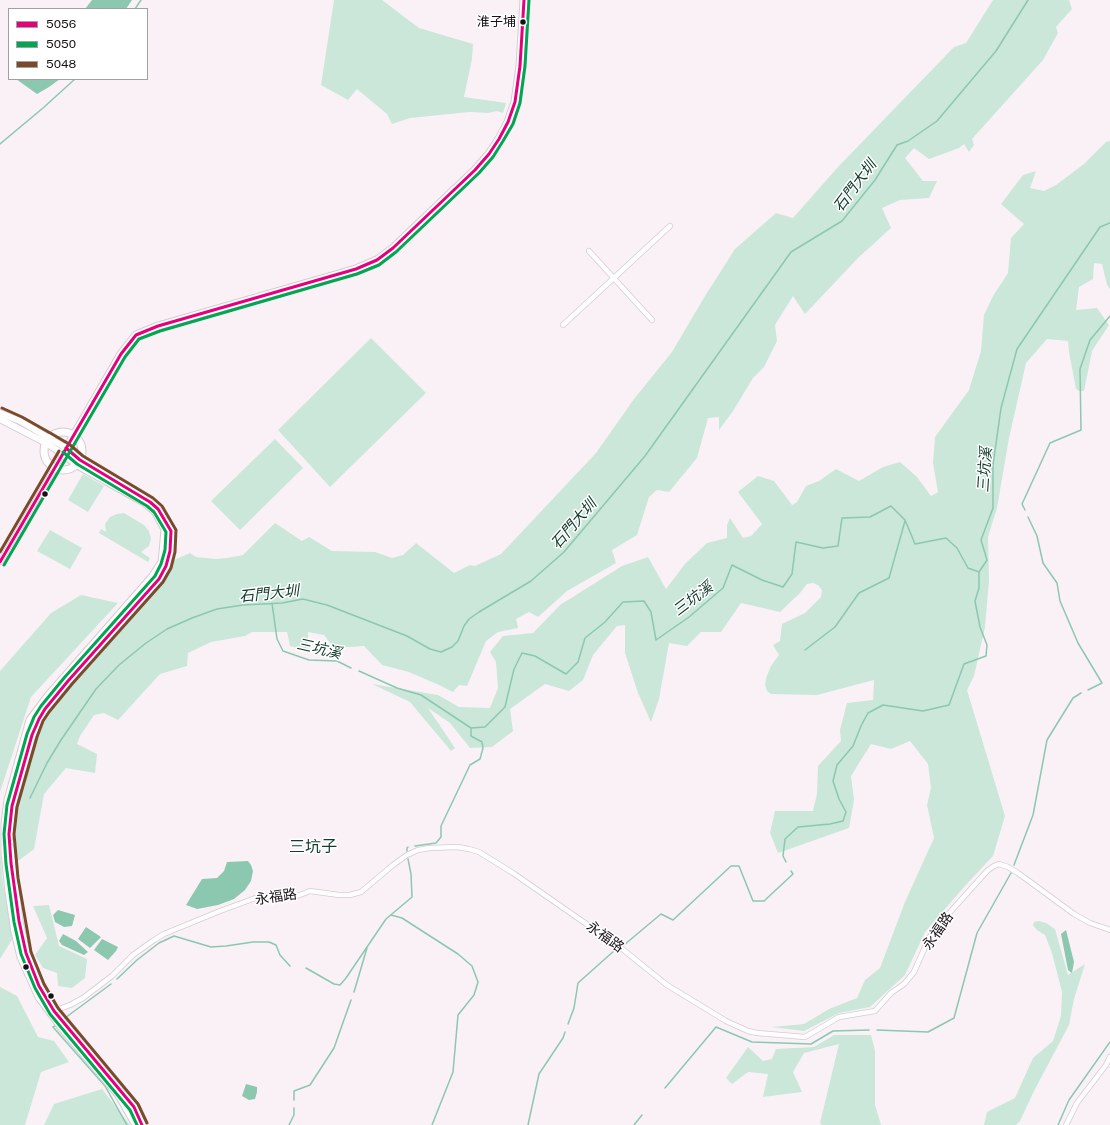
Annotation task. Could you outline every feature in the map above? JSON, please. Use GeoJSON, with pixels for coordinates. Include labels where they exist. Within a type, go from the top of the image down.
{"type":"FeatureCollection","features":[{"type":"Feature","properties":{"kind":"main road"},"geometry":{"type":"LineString","coordinates":[[65,451],[121,354],[136,335],[158,326],[356,269],[377,260],[393,248],[475,170],[489,154],[499,139],[508,122],[514,102],[520,66],[524,0]]}},
{"type":"Feature","properties":{"kind":"main road"},"geometry":{"type":"LineString","coordinates":[[0,413],[20,421],[79,462],[144,502],[155,511],[165,529],[162,562],[153,576],[48,696],[30,720],[8,800],[4,823],[9,892],[15,932],[21,957],[28,973],[39,997],[134,1107],[142,1125]]}},
{"type":"Feature","properties":{"kind":"main road"},"geometry":{"type":"LineString","coordinates":[[0,419],[48,440]]}},
{"type":"Feature","properties":{"kind":"main road"},"geometry":{"type":"LineString","coordinates":[[60,433],[74,435],[80,443],[82,451],[79,462],[73,468],[64,470],[54,468],[49,464],[45,455],[44,449],[48,440],[60,433]]}},
{"type":"Feature","properties":{"kind":"main road"},"geometry":{"type":"LineString","coordinates":[[53,1012],[62,1028],[119,1095],[136,1125]]}},
{"type":"Feature","properties":{"kind":"street"},"geometry":{"type":"LineString","coordinates":[[563,324],[670,226]]}},
{"type":"Feature","properties":{"kind":"street"},"geometry":{"type":"LineString","coordinates":[[589,251],[652,320]]}},
{"type":"Feature","properties":{"kind":"street"},"geometry":{"type":"LineString","coordinates":[[0,562],[65,451]]}},
{"type":"Feature","properties":{"kind":"street","name":"永福路"},"geometry":{"type":"LineString","coordinates":[[53,1012],[83,998],[112,976],[134,955],[164,934],[262,896],[284,898],[297,896],[310,891],[350,896],[361,892],[407,855],[418,850],[430,848],[457,847],[479,852],[513,873],[621,948],[667,985],[726,1021],[748,1031],[757,1033],[805,1037],[839,1017],[875,1011],[891,993],[904,984],[914,972],[929,938],[935,929],[987,871],[999,864],[1018,873],[1074,914],[1090,923],[1110,930]]}},
{"type":"Feature","properties":{"kind":"street"},"geometry":{"type":"LineString","coordinates":[[1066,1125],[1077,1103],[1106,1065],[1110,1057]]}},
{"type":"Feature","properties":{"kind":"shaded area"},"geometry":{"type":"Polygon","coordinates":[[[92,0],[132,0],[127,8],[86,8],[92,0]]]}},
{"type":"Feature","properties":{"kind":"shaded area"},"geometry":{"type":"Polygon","coordinates":[[[334,0],[382,0],[419,28],[473,44],[472,59],[464,97],[506,103],[503,113],[497,111],[488,113],[470,112],[410,118],[392,124],[387,114],[357,89],[348,100],[321,85],[334,0]]]}},
{"type":"Feature","properties":{"kind":"shaded area"},"geometry":{"type":"Polygon","coordinates":[[[993,0],[1069,0],[1072,9],[1056,27],[1058,33],[1043,60],[972,139],[974,145],[969,152],[964,144],[959,148],[929,159],[914,148],[905,158],[923,181],[937,181],[929,198],[900,200],[882,208],[891,228],[858,258],[805,314],[793,296],[775,325],[777,341],[764,367],[753,378],[733,411],[719,430],[719,417],[708,418],[697,458],[669,492],[657,490],[649,497],[637,535],[612,550],[616,563],[567,591],[538,617],[529,612],[516,619],[518,628],[498,632],[486,641],[467,686],[459,685],[453,692],[409,672],[382,665],[364,646],[334,648],[324,635],[308,632],[308,651],[290,646],[287,632],[252,632],[245,636],[211,642],[188,653],[187,666],[160,674],[118,720],[104,713],[94,715],[80,736],[77,744],[97,754],[95,773],[66,768],[44,794],[34,849],[18,861],[14,824],[18,798],[30,751],[49,712],[78,676],[165,581],[174,560],[190,553],[196,557],[216,559],[243,555],[275,523],[302,541],[309,537],[332,551],[375,552],[392,558],[403,555],[416,543],[454,573],[470,565],[475,566],[501,554],[596,453],[634,399],[672,352],[735,249],[776,213],[793,218],[838,167],[954,47],[966,43],[993,0]]]}},
{"type":"Feature","properties":{"kind":"shaded area"},"geometry":{"type":"Polygon","coordinates":[[[17,80],[59,80],[49,87],[37,94],[17,80]]]}},
{"type":"Feature","properties":{"kind":"shaded area"},"geometry":{"type":"Polygon","coordinates":[[[1110,141],[1110,289],[1107,285],[1102,264],[1094,263],[1093,279],[1079,287],[1076,310],[1097,308],[1109,325],[1092,351],[1084,391],[1079,391],[1076,389],[1068,341],[1047,339],[1026,363],[1009,438],[997,508],[988,537],[989,581],[985,627],[974,676],[967,690],[1005,816],[993,856],[925,932],[905,975],[870,1007],[839,1013],[804,1031],[772,1027],[804,1024],[829,1009],[857,998],[865,980],[880,968],[905,902],[934,838],[927,805],[931,788],[928,764],[910,741],[891,749],[871,744],[851,776],[854,800],[849,828],[778,853],[770,833],[775,811],[813,811],[817,794],[818,766],[841,741],[840,730],[847,703],[873,700],[874,680],[817,695],[771,694],[767,691],[765,685],[766,678],[771,666],[779,655],[773,645],[780,641],[782,624],[805,613],[821,597],[822,590],[818,585],[813,583],[807,584],[800,593],[780,612],[741,603],[721,632],[701,632],[687,646],[669,643],[659,699],[651,722],[638,693],[625,653],[625,625],[617,626],[593,655],[583,680],[569,691],[545,684],[510,709],[513,731],[492,747],[470,748],[450,723],[428,708],[455,748],[451,751],[410,702],[372,684],[438,695],[459,707],[490,708],[498,688],[496,662],[490,652],[503,636],[533,633],[560,605],[622,566],[648,557],[666,589],[685,564],[707,543],[727,538],[727,525],[730,518],[743,538],[751,536],[762,524],[738,492],[758,476],[774,481],[792,505],[797,502],[806,486],[819,481],[836,469],[859,481],[883,467],[900,462],[917,477],[931,496],[938,492],[933,463],[935,437],[969,390],[981,351],[984,315],[993,296],[1008,273],[1011,238],[1024,224],[1001,204],[1023,175],[1036,171],[1030,188],[1044,191],[1056,185],[1084,164],[1106,142],[1110,141]]]}},
{"type":"Feature","properties":{"kind":"shaded area"},"geometry":{"type":"Polygon","coordinates":[[[371,338],[426,393],[330,487],[278,430],[371,338]]]}},
{"type":"Feature","properties":{"kind":"shaded area"},"geometry":{"type":"Polygon","coordinates":[[[275,439],[303,468],[240,530],[211,501],[275,439]]]}},
{"type":"Feature","properties":{"kind":"shaded area"},"geometry":{"type":"Polygon","coordinates":[[[83,474],[104,486],[88,512],[68,500],[83,474]]]}},
{"type":"Feature","properties":{"kind":"shaded area"},"geometry":{"type":"Polygon","coordinates":[[[124,513],[144,525],[149,531],[151,539],[149,546],[141,552],[150,558],[148,562],[99,533],[101,529],[106,532],[105,524],[110,517],[124,513]]]}},
{"type":"Feature","properties":{"kind":"shaded area"},"geometry":{"type":"Polygon","coordinates":[[[50,530],[82,548],[70,569],[37,551],[50,530]]]}},
{"type":"Feature","properties":{"kind":"shaded area"},"geometry":{"type":"Polygon","coordinates":[[[81,595],[118,603],[31,697],[0,792],[0,671],[51,613],[81,595]]]}},
{"type":"Feature","properties":{"kind":"shaded area"},"geometry":{"type":"Polygon","coordinates":[[[0,849],[3,884],[13,938],[0,959],[0,849]]]}},
{"type":"Feature","properties":{"kind":"shaded area"},"geometry":{"type":"Polygon","coordinates":[[[248,861],[253,871],[251,881],[245,890],[234,899],[218,905],[197,909],[186,905],[202,879],[217,878],[224,871],[227,862],[248,861]]]}},
{"type":"Feature","properties":{"kind":"shaded area"},"geometry":{"type":"Polygon","coordinates":[[[49,905],[59,946],[87,959],[85,978],[72,988],[58,986],[57,973],[43,968],[35,955],[47,938],[33,906],[49,905]]]}},
{"type":"Feature","properties":{"kind":"shaded area"},"geometry":{"type":"Polygon","coordinates":[[[58,910],[75,915],[72,926],[64,927],[55,922],[53,915],[58,910]]]}},
{"type":"Feature","properties":{"kind":"shaded area"},"geometry":{"type":"Polygon","coordinates":[[[1039,921],[1046,923],[1055,929],[1068,975],[1085,964],[1074,999],[1069,1025],[1020,1121],[1016,1125],[984,1125],[987,1112],[1015,1098],[1033,1058],[1053,1041],[1061,1016],[1062,992],[1052,953],[1045,935],[1037,930],[1033,925],[1034,922],[1039,921]]]}},
{"type":"Feature","properties":{"kind":"shaded area"},"geometry":{"type":"Polygon","coordinates":[[[86,927],[101,937],[90,948],[78,939],[86,927]]]}},
{"type":"Feature","properties":{"kind":"shaded area"},"geometry":{"type":"Polygon","coordinates":[[[1066,930],[1074,962],[1072,973],[1068,970],[1061,934],[1066,930]]]}},
{"type":"Feature","properties":{"kind":"shaded area"},"geometry":{"type":"Polygon","coordinates":[[[63,934],[76,941],[88,952],[84,955],[62,945],[59,941],[63,934]]]}},
{"type":"Feature","properties":{"kind":"shaded area"},"geometry":{"type":"Polygon","coordinates":[[[102,939],[118,947],[108,960],[94,950],[102,939]]]}},
{"type":"Feature","properties":{"kind":"shaded area"},"geometry":{"type":"Polygon","coordinates":[[[0,987],[17,996],[38,1037],[54,1041],[69,1062],[41,1072],[25,1125],[0,1125],[0,987]]]}},
{"type":"Feature","properties":{"kind":"shaded area"},"geometry":{"type":"Polygon","coordinates":[[[834,1035],[871,1035],[875,1051],[875,1105],[881,1125],[822,1125],[820,1123],[839,1044],[804,1053],[793,1072],[802,1092],[763,1097],[768,1074],[748,1072],[732,1084],[726,1078],[748,1047],[763,1061],[772,1059],[776,1049],[814,1047],[834,1035]]]}},
{"type":"Feature","properties":{"kind":"shaded area"},"geometry":{"type":"Polygon","coordinates":[[[246,1084],[257,1087],[255,1099],[249,1100],[242,1096],[246,1084]]]}},
{"type":"Feature","properties":{"kind":"shaded area"},"geometry":{"type":"Polygon","coordinates":[[[102,1089],[130,1125],[44,1125],[54,1104],[102,1089]]]}},
{"type":"Feature","properties":{"kind":"waterway"},"geometry":{"type":"LineString","coordinates":[[136,8],[141,0]]}},
{"type":"Feature","properties":{"kind":"waterway","name":"石門大圳"},"geometry":{"type":"LineString","coordinates":[[30,798],[47,763],[61,740],[96,689],[119,665],[146,643],[167,629],[217,609],[243,605],[282,603],[303,599],[327,605],[407,636],[430,649],[441,652],[452,647],[458,641],[464,626],[469,619],[531,581],[564,552],[645,456],[791,252],[842,221],[875,180],[897,145],[908,141],[937,121],[996,51],[1028,0]]}},
{"type":"Feature","properties":{"kind":"waterway"},"geometry":{"type":"LineString","coordinates":[[0,144],[74,80]]}},
{"type":"Feature","properties":{"kind":"waterway","name":"三坑溪"},"geometry":{"type":"LineString","coordinates":[[359,671],[397,688],[421,695],[471,728],[485,727],[505,707],[514,669],[522,653],[535,656],[566,674],[578,662],[585,638],[605,622],[623,602],[644,601],[651,612],[656,640],[689,617],[723,588],[732,565],[762,580],[783,587],[792,574],[796,542],[823,548],[838,546],[842,518],[870,517],[891,506],[905,520],[915,544],[946,538],[957,548],[968,568],[979,572],[987,560],[981,540],[993,508],[993,465],[1001,408],[1017,349],[1100,227],[1110,223]]}},
{"type":"Feature","properties":{"kind":"waterway"},"geometry":{"type":"LineString","coordinates":[[1025,510],[1022,504],[1050,443],[1081,430],[1080,369],[1090,340],[1110,316]]}},
{"type":"Feature","properties":{"kind":"waterway"},"geometry":{"type":"LineString","coordinates":[[1028,517],[1037,536],[1043,563],[1057,583],[1060,601],[1078,643],[1102,683],[1088,690]]}},
{"type":"Feature","properties":{"kind":"waterway"},"geometry":{"type":"LineString","coordinates":[[805,650],[835,627],[859,593],[889,578],[905,521]]}},
{"type":"Feature","properties":{"kind":"waterway"},"geometry":{"type":"LineString","coordinates":[[786,862],[783,856],[785,839],[798,827],[830,824],[843,821],[846,812],[839,799],[833,781],[837,765],[853,746],[868,713],[883,705],[923,711],[949,705],[964,664],[986,656],[987,645],[980,627],[975,601],[979,588],[979,572]]}},
{"type":"Feature","properties":{"kind":"waterway","name":"三坑溪"},"geometry":{"type":"LineString","coordinates":[[272,603],[277,639],[283,651],[309,660],[337,661],[351,668]]}},
{"type":"Feature","properties":{"kind":"waterway"},"geometry":{"type":"LineString","coordinates":[[1014,865],[1033,815],[1047,740],[1073,698],[1081,693]]}},
{"type":"Feature","properties":{"kind":"waterway"},"geometry":{"type":"LineString","coordinates":[[415,846],[436,843],[441,837],[441,826],[470,765],[480,759],[483,748],[482,742],[471,736],[471,728]]}},
{"type":"Feature","properties":{"kind":"waterway"},"geometry":{"type":"LineString","coordinates":[[407,851],[408,847]]}},
{"type":"Feature","properties":{"kind":"waterway"},"geometry":{"type":"LineString","coordinates":[[306,968],[334,984],[340,985],[386,919],[412,897],[411,874],[408,859]]}},
{"type":"Feature","properties":{"kind":"waterway"},"geometry":{"type":"LineString","coordinates":[[624,945],[661,914],[673,920],[731,866],[739,866],[753,901],[764,901],[793,874],[791,871]]}},
{"type":"Feature","properties":{"kind":"waterway"},"geometry":{"type":"LineString","coordinates":[[877,1030],[928,1032],[954,1018],[977,933],[1011,873]]}},
{"type":"Feature","properties":{"kind":"waterway"},"geometry":{"type":"LineString","coordinates":[[391,915],[402,918],[458,954],[472,966],[478,982],[474,995],[458,1015],[453,1072],[432,1125]]}},
{"type":"Feature","properties":{"kind":"waterway"},"geometry":{"type":"LineString","coordinates":[[117,979],[137,960],[159,943],[174,936],[211,947],[253,942],[269,942],[276,945],[280,955],[290,966]]}},
{"type":"Feature","properties":{"kind":"waterway"},"geometry":{"type":"LineString","coordinates":[[354,992],[367,948]]}},
{"type":"Feature","properties":{"kind":"waterway"},"geometry":{"type":"LineString","coordinates":[[568,1024],[574,1008],[578,983],[615,950],[620,951]]}},
{"type":"Feature","properties":{"kind":"waterway"},"geometry":{"type":"LineString","coordinates":[[65,1018],[111,984]]}},
{"type":"Feature","properties":{"kind":"waterway"},"geometry":{"type":"LineString","coordinates":[[294,1100],[294,1091],[310,1085],[334,1048],[351,1000]]}},
{"type":"Feature","properties":{"kind":"waterway"},"geometry":{"type":"LineString","coordinates":[[55,1026],[53,1027],[105,1086],[127,1125]]}},
{"type":"Feature","properties":{"kind":"waterway"},"geometry":{"type":"LineString","coordinates":[[665,1088],[716,1027],[752,1042],[811,1044],[833,1031],[869,1030]]}},
{"type":"Feature","properties":{"kind":"waterway"},"geometry":{"type":"LineString","coordinates":[[528,1125],[539,1074],[563,1038],[565,1032]]}},
{"type":"Feature","properties":{"kind":"waterway"},"geometry":{"type":"LineString","coordinates":[[1058,1125],[1069,1100],[1110,1042]]}},
{"type":"Feature","properties":{"kind":"waterway"},"geometry":{"type":"LineString","coordinates":[[289,1125],[294,1115],[294,1108]]}},
{"type":"Feature","properties":{"kind":"waterway"},"geometry":{"type":"LineString","coordinates":[[634,1125],[642,1115]]}},
{"type":"Feature","properties":{"kind":"transit line","name":"5056"},"geometry":{"type":"LineString","coordinates":[[0,562],[121,354],[136,335],[158,326],[356,269],[377,260],[393,248],[475,170],[489,154],[499,139],[508,122],[515,102],[520,66],[524,0]]}},
{"type":"Feature","properties":{"kind":"transit line","name":"5050"},"geometry":{"type":"LineString","coordinates":[[4,565],[125,357],[139,339],[160,331],[357,274],[379,265],[396,252],[479,173],[493,157],[513,124],[520,103],[525,66],[529,0]]}},
{"type":"Feature","properties":{"kind":"transit line","name":"5048"},"geometry":{"type":"LineString","coordinates":[[2,408],[22,417],[69,444],[83,456],[153,498],[162,506],[176,530],[175,552],[171,568],[163,582],[72,684],[43,721],[17,807],[14,834],[18,878],[31,952],[44,984],[58,1008],[138,1104],[147,1123]]}},
{"type":"Feature","properties":{"kind":"transit line","name":"5056"},"geometry":{"type":"LineString","coordinates":[[66,448],[80,460],[150,502],[158,509],[171,531],[170,551],[166,566],[159,579],[68,681],[45,709],[39,719],[32,735],[12,806],[9,834],[11,863],[19,921],[26,953],[39,986],[54,1011],[134,1107],[142,1125]]}},
{"type":"Feature","properties":{"kind":"transit line","name":"5048"},"geometry":{"type":"LineString","coordinates":[[0,552],[59,451]]}},
{"type":"Feature","properties":{"kind":"transit line","name":"5050"},"geometry":{"type":"LineString","coordinates":[[63,452],[77,464],[147,506],[154,512],[166,532],[165,550],[161,564],[155,576],[64,678],[34,717],[27,734],[7,805],[4,834],[6,864],[14,922],[21,954],[35,988],[50,1014],[130,1110],[137,1125]]}},
{"type":"Feature","properties":{"kind":"place","name":"淮子埔"},"geometry":{"type":"Point","coordinates":[523,22]}},
{"type":"Feature","properties":{"kind":"district","name":"三坑子"},"geometry":{"type":"Point","coordinates":[313,847]}}]}
